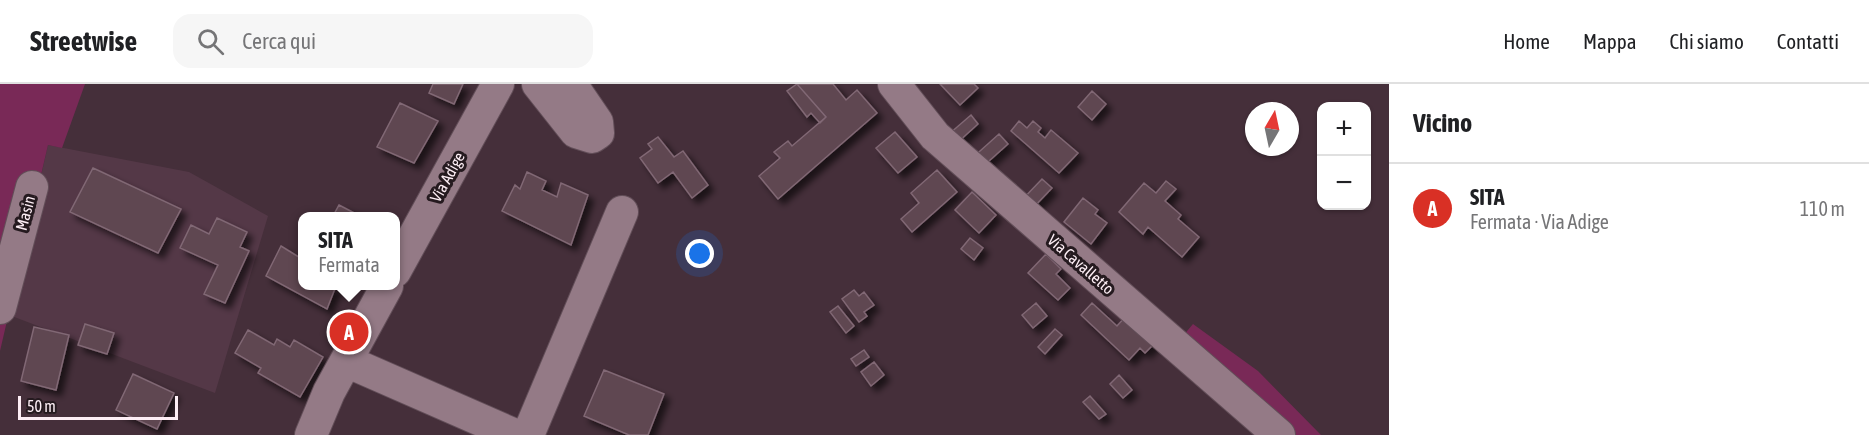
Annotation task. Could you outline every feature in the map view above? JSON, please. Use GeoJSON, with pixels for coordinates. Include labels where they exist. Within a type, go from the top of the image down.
{"type":"FeatureCollection","features":[{"type":"Feature","properties":{"kind":"street","name":"Via Adige"},"geometry":{"type":"LineString","coordinates":[[400,264],[498,84]]}},
{"type":"Feature","properties":{"kind":"street"},"geometry":{"type":"LineString","coordinates":[[538,84],[576,132],[592,137],[598,132],[597,122],[571,84]]}},
{"type":"Feature","properties":{"kind":"street","name":"Via Cavalletto"},"geometry":{"type":"LineString","coordinates":[[894,84],[935,136],[1279,435]]}},
{"type":"Feature","properties":{"kind":"street","name":"Masin"},"geometry":{"type":"LineString","coordinates":[[0,308],[32,187]]}},
{"type":"Feature","properties":{"kind":"street"},"geometry":{"type":"LineString","coordinates":[[528,435],[622,212]]}},
{"type":"Feature","properties":{"kind":"street"},"geometry":{"type":"LineString","coordinates":[[311,435],[329,392],[384,290]]}},
{"type":"Feature","properties":{"kind":"street"},"geometry":{"type":"LineString","coordinates":[[346,362],[515,435]]}},
{"type":"Feature","properties":{"kind":"shaded area"},"geometry":{"type":"Polygon","coordinates":[[[0,84],[85,84],[62,148],[48,145],[0,351],[0,84]]]}},
{"type":"Feature","properties":{"kind":"shaded area"},"geometry":{"type":"Polygon","coordinates":[[[48,145],[189,172],[268,216],[215,393],[9,315],[48,145]]]}},
{"type":"Feature","properties":{"kind":"shaded area"},"geometry":{"type":"Polygon","coordinates":[[[1193,324],[1258,371],[1321,435],[1262,435],[1172,349],[1193,324]]]}},
{"type":"Feature","properties":{"kind":"building"},"geometry":{"type":"Polygon","coordinates":[[[433,84],[463,84],[454,104],[429,93],[433,84]]]}},
{"type":"Feature","properties":{"kind":"building"},"geometry":{"type":"Polygon","coordinates":[[[797,84],[833,84],[846,100],[857,90],[877,113],[778,199],[759,176],[780,158],[774,152],[788,141],[792,146],[826,117],[797,84]]]}},
{"type":"Feature","properties":{"kind":"building"},"geometry":{"type":"Polygon","coordinates":[[[797,84],[826,117],[820,123],[811,113],[807,117],[787,91],[797,84]]]}},
{"type":"Feature","properties":{"kind":"building"},"geometry":{"type":"Polygon","coordinates":[[[940,84],[974,84],[978,88],[960,105],[940,84]]]}},
{"type":"Feature","properties":{"kind":"building"},"geometry":{"type":"Polygon","coordinates":[[[1092,91],[1106,104],[1092,120],[1078,107],[1092,91]]]}},
{"type":"Feature","properties":{"kind":"building"},"geometry":{"type":"Polygon","coordinates":[[[400,103],[438,121],[414,163],[377,147],[400,103]]]}},
{"type":"Feature","properties":{"kind":"building"},"geometry":{"type":"Polygon","coordinates":[[[971,115],[978,124],[957,143],[949,134],[971,115]]]}},
{"type":"Feature","properties":{"kind":"building"},"geometry":{"type":"Polygon","coordinates":[[[1019,121],[1027,128],[1033,121],[1041,128],[1038,132],[1045,138],[1051,130],[1078,153],[1059,173],[1011,131],[1019,121]]]}},
{"type":"Feature","properties":{"kind":"building"},"geometry":{"type":"Polygon","coordinates":[[[895,132],[917,157],[898,173],[876,148],[895,132]]]}},
{"type":"Feature","properties":{"kind":"building"},"geometry":{"type":"Polygon","coordinates":[[[999,134],[1008,144],[979,170],[970,160],[999,134]]]}},
{"type":"Feature","properties":{"kind":"building"},"geometry":{"type":"Polygon","coordinates":[[[658,137],[674,157],[683,151],[708,185],[692,198],[673,172],[658,183],[640,158],[652,149],[648,144],[658,137]]]}},
{"type":"Feature","properties":{"kind":"building"},"geometry":{"type":"Polygon","coordinates":[[[93,168],[181,209],[158,253],[70,212],[93,168]]]}},
{"type":"Feature","properties":{"kind":"building"},"geometry":{"type":"Polygon","coordinates":[[[937,170],[957,192],[912,232],[901,219],[919,203],[911,193],[937,170]]]}},
{"type":"Feature","properties":{"kind":"building"},"geometry":{"type":"Polygon","coordinates":[[[527,172],[546,181],[542,190],[557,197],[561,183],[588,195],[571,245],[502,211],[515,185],[520,189],[527,172]]]}},
{"type":"Feature","properties":{"kind":"building"},"geometry":{"type":"Polygon","coordinates":[[[1042,179],[1052,188],[1031,210],[1021,201],[1042,179]]]}},
{"type":"Feature","properties":{"kind":"building"},"geometry":{"type":"Polygon","coordinates":[[[1166,181],[1176,189],[1165,201],[1181,215],[1178,219],[1199,237],[1182,257],[1148,227],[1143,234],[1119,212],[1144,183],[1156,193],[1166,181]]]}},
{"type":"Feature","properties":{"kind":"building"},"geometry":{"type":"Polygon","coordinates":[[[972,192],[996,215],[979,233],[955,210],[972,192]]]}},
{"type":"Feature","properties":{"kind":"building"},"geometry":{"type":"Polygon","coordinates":[[[1083,198],[1098,210],[1095,214],[1107,223],[1091,244],[1064,222],[1083,198]]]}},
{"type":"Feature","properties":{"kind":"building"},"geometry":{"type":"Polygon","coordinates":[[[339,205],[352,212],[335,212],[339,205]]]}},
{"type":"Feature","properties":{"kind":"building"},"geometry":{"type":"Polygon","coordinates":[[[217,218],[247,232],[240,247],[249,251],[225,303],[204,294],[218,265],[180,248],[191,225],[209,234],[217,218]]]}},
{"type":"Feature","properties":{"kind":"building"},"geometry":{"type":"Polygon","coordinates":[[[970,238],[983,248],[974,260],[961,249],[970,238]]]}},
{"type":"Feature","properties":{"kind":"building"},"geometry":{"type":"Polygon","coordinates":[[[281,246],[298,257],[298,290],[334,290],[327,309],[266,276],[281,246]]]}},
{"type":"Feature","properties":{"kind":"building"},"geometry":{"type":"Polygon","coordinates":[[[1046,254],[1061,269],[1056,274],[1070,288],[1058,300],[1028,273],[1046,254]]]}},
{"type":"Feature","properties":{"kind":"building"},"geometry":{"type":"Polygon","coordinates":[[[854,290],[859,296],[864,292],[874,305],[864,312],[867,316],[859,322],[842,299],[854,290]]]}},
{"type":"Feature","properties":{"kind":"building"},"geometry":{"type":"Polygon","coordinates":[[[1036,303],[1047,316],[1033,328],[1022,315],[1036,303]]]}},
{"type":"Feature","properties":{"kind":"building"},"geometry":{"type":"Polygon","coordinates":[[[1092,303],[1117,326],[1127,315],[1156,342],[1145,353],[1140,348],[1129,360],[1081,315],[1092,303]]]}},
{"type":"Feature","properties":{"kind":"building"},"geometry":{"type":"Polygon","coordinates":[[[838,306],[854,326],[846,333],[830,312],[838,306]]]}},
{"type":"Feature","properties":{"kind":"building"},"geometry":{"type":"Polygon","coordinates":[[[85,324],[114,333],[107,354],[78,345],[85,324]]]}},
{"type":"Feature","properties":{"kind":"building"},"geometry":{"type":"Polygon","coordinates":[[[34,327],[69,335],[56,390],[21,381],[34,327]]]}},
{"type":"Feature","properties":{"kind":"building"},"geometry":{"type":"Polygon","coordinates":[[[1055,329],[1062,335],[1045,354],[1038,347],[1055,329]]]}},
{"type":"Feature","properties":{"kind":"building"},"geometry":{"type":"Polygon","coordinates":[[[248,330],[274,345],[277,339],[290,347],[294,340],[323,357],[300,397],[258,373],[261,368],[235,353],[248,330]]]}},
{"type":"Feature","properties":{"kind":"building"},"geometry":{"type":"Polygon","coordinates":[[[864,350],[869,357],[856,366],[851,359],[864,350]]]}},
{"type":"Feature","properties":{"kind":"building"},"geometry":{"type":"Polygon","coordinates":[[[874,362],[884,375],[871,386],[861,372],[874,362]]]}},
{"type":"Feature","properties":{"kind":"building"},"geometry":{"type":"Polygon","coordinates":[[[604,370],[664,394],[648,435],[629,435],[584,416],[604,370]]]}},
{"type":"Feature","properties":{"kind":"building"},"geometry":{"type":"Polygon","coordinates":[[[133,374],[174,393],[157,429],[116,410],[133,374]]]}},
{"type":"Feature","properties":{"kind":"building"},"geometry":{"type":"Polygon","coordinates":[[[1119,375],[1132,390],[1123,398],[1110,384],[1119,375]]]}},
{"type":"Feature","properties":{"kind":"building"},"geometry":{"type":"Polygon","coordinates":[[[1090,396],[1106,414],[1099,419],[1083,402],[1090,396]]]}},
{"type":"Feature","properties":{"kind":"place","name":"SITA"},"geometry":{"type":"Point","coordinates":[349,332]}}]}
